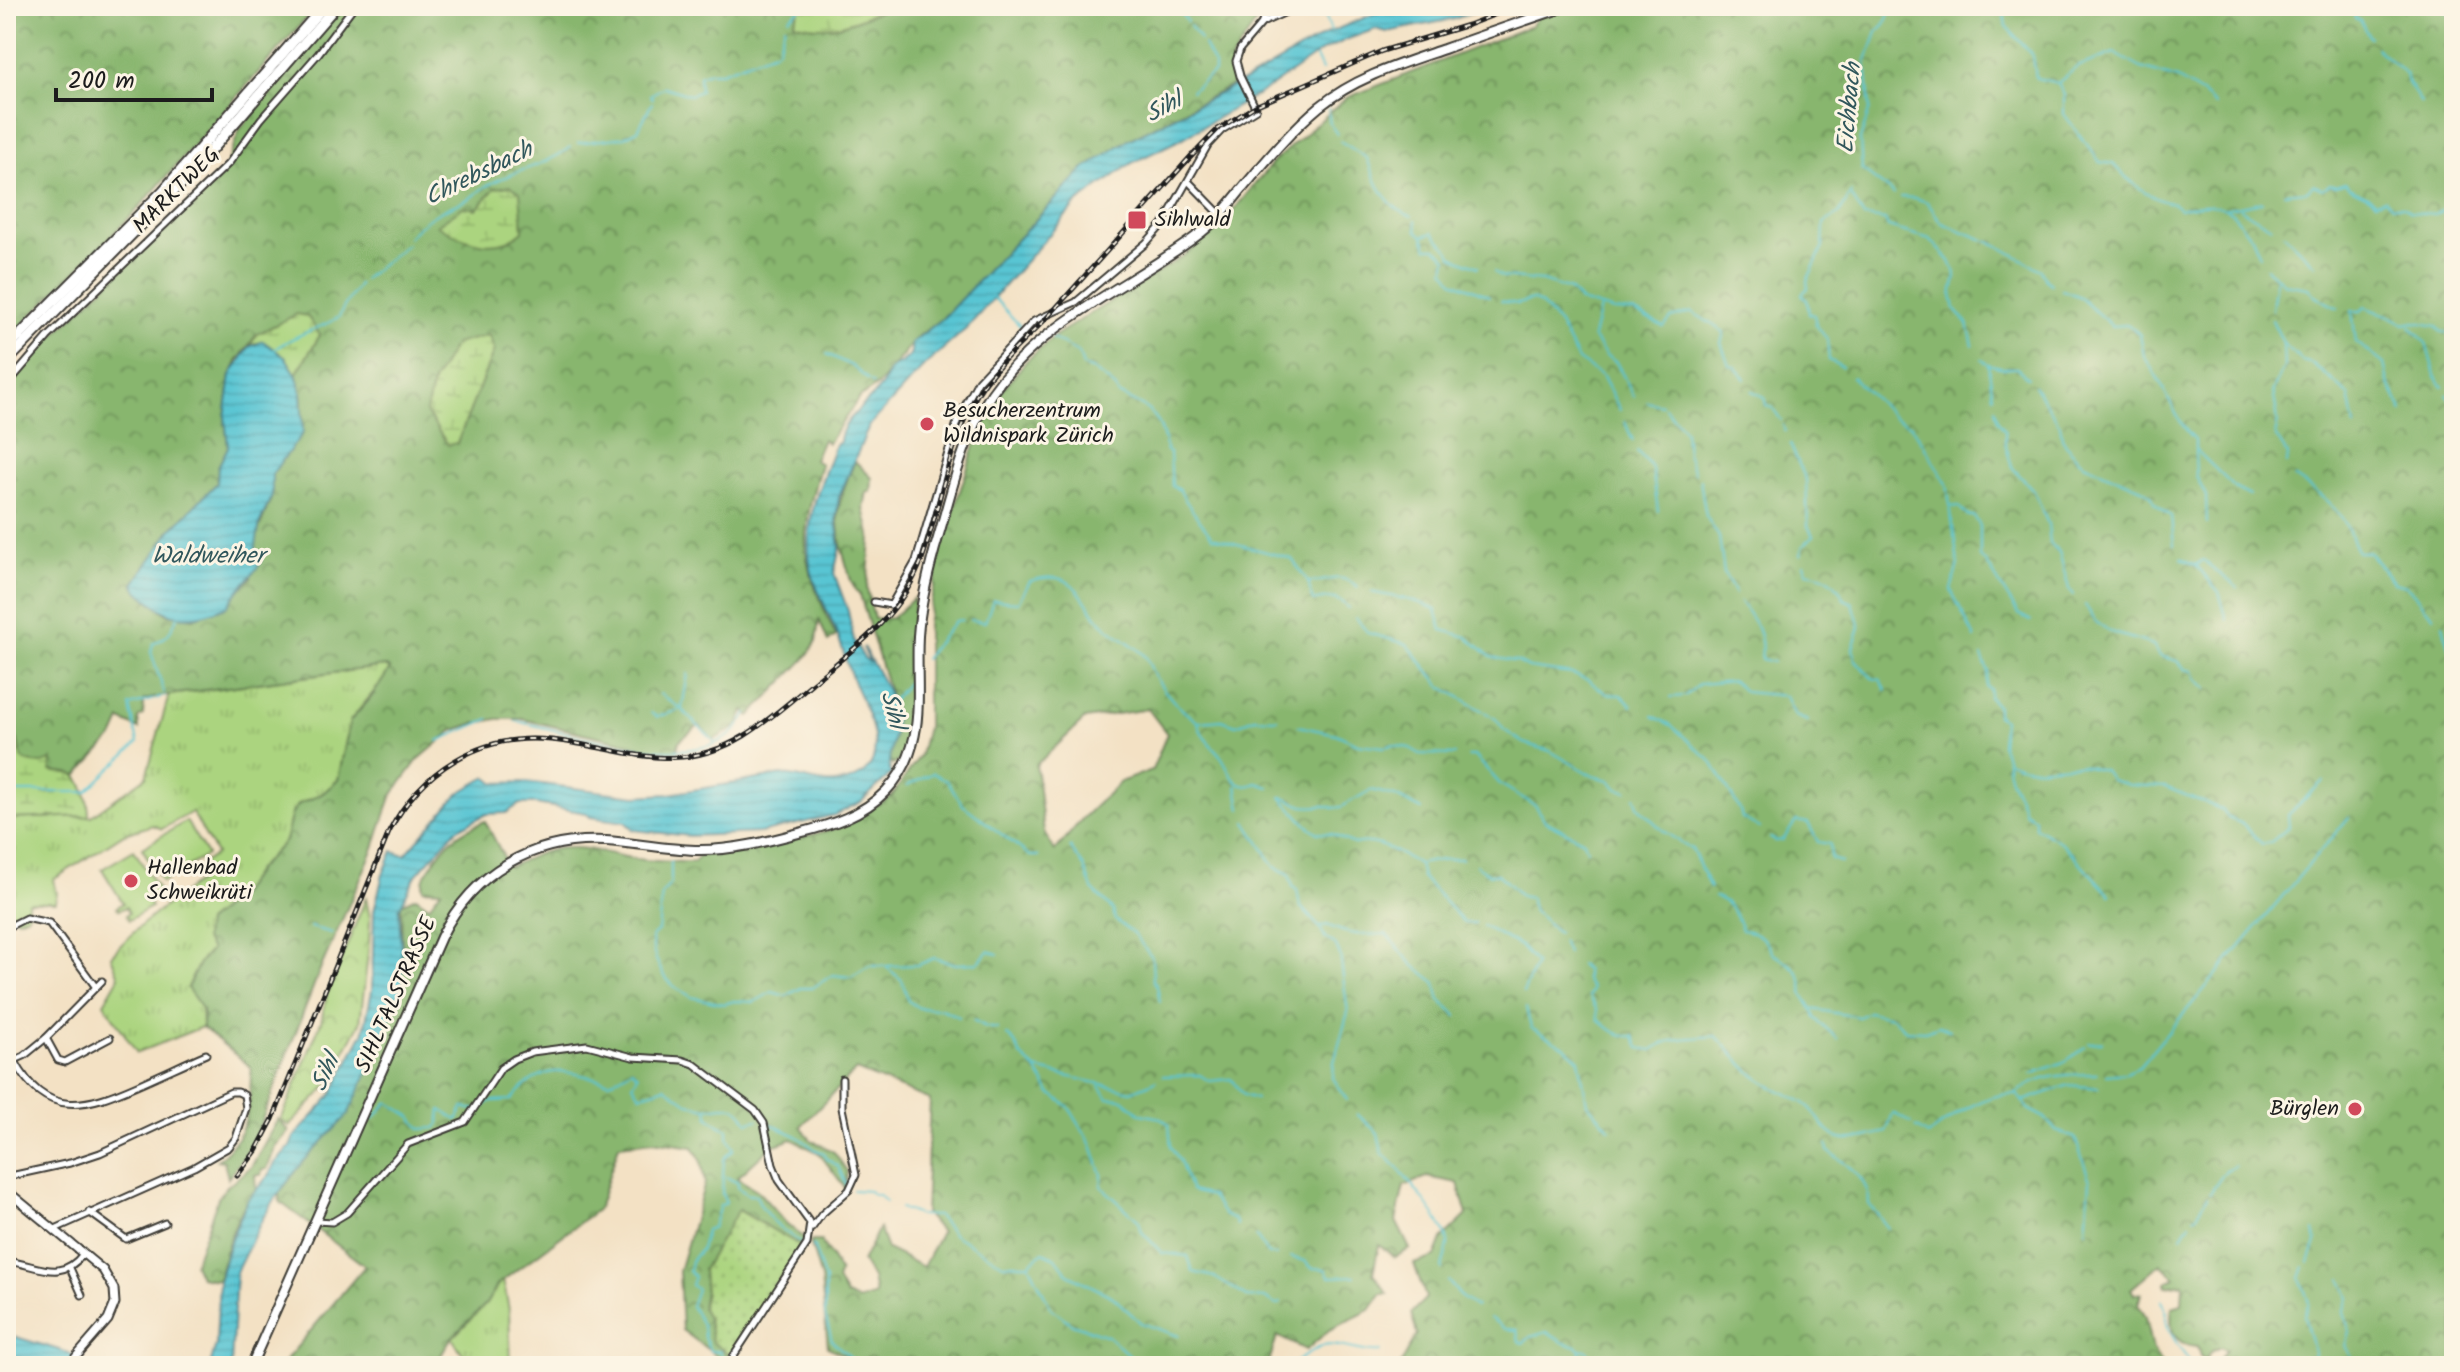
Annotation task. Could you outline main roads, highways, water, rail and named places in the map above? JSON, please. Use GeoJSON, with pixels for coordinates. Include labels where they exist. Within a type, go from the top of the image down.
{"type":"FeatureCollection","features":[{"type":"Feature","properties":{"kind":"highway"},"geometry":{"type":"LineString","coordinates":[[6,349],[163,191],[324,6]]}},
{"type":"Feature","properties":{"kind":"highway"},"geometry":{"type":"LineString","coordinates":[[6,362],[155,213],[336,6]]}},
{"type":"Feature","properties":{"kind":"main road","name":"SIHLTALSTRASSE"},"geometry":{"type":"LineString","coordinates":[[251,1366],[444,931],[468,895],[493,871],[530,851],[573,841],[696,850],[753,844],[841,820],[865,808],[887,791],[903,768],[914,743],[919,714],[919,632],[925,584],[964,452],[984,407],[1009,371],[1043,338],[1185,245],[1221,215],[1295,130],[1320,106],[1347,88],[1389,68],[1568,6]]}},
{"type":"Feature","properties":{"kind":"main road"},"geometry":{"type":"LineString","coordinates":[[6,1190],[108,1275],[116,1296],[108,1320],[68,1366]]}},
{"type":"Feature","properties":{"kind":"water","name":"Sihl"},"geometry":{"type":"Polygon","coordinates":[[[1404,6],[1493,6],[1454,19],[1387,32],[1376,29],[1348,39],[1322,51],[1272,86],[1183,138],[1132,163],[1077,203],[967,328],[924,366],[869,426],[839,497],[836,519],[840,547],[834,573],[848,611],[854,641],[870,663],[863,647],[888,692],[895,729],[889,761],[891,774],[861,802],[835,815],[760,833],[690,836],[634,830],[625,822],[590,817],[586,813],[520,804],[506,813],[486,814],[456,830],[416,875],[399,909],[403,987],[374,1059],[348,1115],[304,1161],[263,1218],[236,1272],[231,1366],[210,1366],[216,1345],[219,1281],[230,1242],[248,1199],[290,1147],[294,1137],[331,1096],[364,1031],[372,990],[374,911],[383,874],[393,851],[405,855],[459,793],[487,777],[494,783],[526,782],[636,796],[669,794],[782,775],[839,783],[862,774],[871,764],[875,751],[871,723],[813,576],[808,542],[820,486],[845,427],[881,387],[890,370],[909,357],[911,343],[942,319],[1083,170],[1126,141],[1252,77],[1328,33],[1383,10],[1404,6]]]}},
{"type":"Feature","properties":{"kind":"water","name":"Waldweiher"},"geometry":{"type":"Polygon","coordinates":[[[263,341],[286,358],[296,374],[301,390],[303,433],[272,474],[272,496],[260,522],[255,552],[262,561],[228,606],[199,616],[168,613],[134,584],[171,530],[217,483],[218,467],[228,447],[225,417],[231,375],[249,347],[263,341]]]}},
{"type":"Feature","properties":{"kind":"water"},"geometry":{"type":"Polygon","coordinates":[[[6,1334],[69,1353],[89,1366],[43,1366],[6,1354],[6,1334]]]}},
{"type":"Feature","properties":{"kind":"waterway","name":"Chrebsbach"},"geometry":{"type":"LineString","coordinates":[[789,18],[804,6]]}},
{"type":"Feature","properties":{"kind":"waterway"},"geometry":{"type":"LineString","coordinates":[[1177,6],[1187,22]]}},
{"type":"Feature","properties":{"kind":"waterway"},"geometry":{"type":"LineString","coordinates":[[1322,6],[1331,31]]}},
{"type":"Feature","properties":{"kind":"waterway","name":"Eichbach"},"geometry":{"type":"LineString","coordinates":[[1892,6],[1885,24],[1877,32],[1866,63],[1870,109],[1860,139],[1862,170],[1894,194]]}},
{"type":"Feature","properties":{"kind":"waterway"},"geometry":{"type":"LineString","coordinates":[[1997,6],[2004,13],[2006,26],[2033,56],[2036,78],[2058,83],[2064,95],[2064,114],[2100,162],[2113,164],[2141,189],[2180,209],[2210,205],[2225,208],[2252,237],[2260,256]]}},
{"type":"Feature","properties":{"kind":"waterway"},"geometry":{"type":"LineString","coordinates":[[2354,6],[2355,18],[2370,38]]}},
{"type":"Feature","properties":{"kind":"waterway"},"geometry":{"type":"LineString","coordinates":[[2435,6],[2454,15]]}},
{"type":"Feature","properties":{"kind":"waterway","name":"Chrebsbach"},"geometry":{"type":"LineString","coordinates":[[653,99],[650,95],[664,87],[690,95],[700,91],[699,76],[721,72],[774,52],[778,49],[785,26]]}},
{"type":"Feature","properties":{"kind":"waterway"},"geometry":{"type":"LineString","coordinates":[[1192,29],[1190,26],[1200,40]]}},
{"type":"Feature","properties":{"kind":"waterway"},"geometry":{"type":"LineString","coordinates":[[1204,45],[1213,63]]}},
{"type":"Feature","properties":{"kind":"waterway"},"geometry":{"type":"LineString","coordinates":[[2376,48],[2406,74],[2421,103]]}},
{"type":"Feature","properties":{"kind":"waterway"},"geometry":{"type":"LineString","coordinates":[[2059,82],[2077,67],[2114,53],[2141,68],[2178,79],[2215,105]]}},
{"type":"Feature","properties":{"kind":"waterway"},"geometry":{"type":"LineString","coordinates":[[1316,57],[1322,70]]}},
{"type":"Feature","properties":{"kind":"waterway"},"geometry":{"type":"LineString","coordinates":[[1191,91],[1214,72],[1214,65]]}},
{"type":"Feature","properties":{"kind":"waterway","name":"Chrebsbach"},"geometry":{"type":"LineString","coordinates":[[578,143],[624,137],[638,130],[652,103]]}},
{"type":"Feature","properties":{"kind":"waterway"},"geometry":{"type":"LineString","coordinates":[[1328,109],[1330,124],[1337,134]]}},
{"type":"Feature","properties":{"kind":"waterway"},"geometry":{"type":"LineString","coordinates":[[1340,141],[1367,158],[1377,184],[1388,200],[1412,216]]}},
{"type":"Feature","properties":{"kind":"waterway","name":"Chrebsbach"},"geometry":{"type":"LineString","coordinates":[[408,238],[427,220],[467,200],[495,181],[550,159],[570,147]]}},
{"type":"Feature","properties":{"kind":"waterway"},"geometry":{"type":"LineString","coordinates":[[2284,193],[2307,191],[2313,185],[2323,189],[2330,184],[2345,183],[2376,202],[2385,199],[2392,206],[2404,206],[2410,212],[2435,214],[2444,210],[2446,204],[2452,203]]}},
{"type":"Feature","properties":{"kind":"waterway","name":"Eichbach"},"geometry":{"type":"LineString","coordinates":[[1842,367],[1829,360],[1827,339],[1816,325],[1814,315],[1809,313],[1807,300],[1802,294],[1808,288],[1807,281],[1823,247],[1824,223],[1839,214],[1851,193]]}},
{"type":"Feature","properties":{"kind":"waterway"},"geometry":{"type":"LineString","coordinates":[[1850,194],[1864,217],[1885,220],[1888,227],[1930,239],[1950,261],[1956,276],[1952,295],[1955,309],[1968,324],[1973,345]]}},
{"type":"Feature","properties":{"kind":"waterway"},"geometry":{"type":"LineString","coordinates":[[1901,197],[1927,202],[1942,223],[1999,246],[2041,270],[2051,284]]}},
{"type":"Feature","properties":{"kind":"waterway"},"geometry":{"type":"LineString","coordinates":[[2228,208],[2262,202]]}},
{"type":"Feature","properties":{"kind":"waterway"},"geometry":{"type":"LineString","coordinates":[[2240,208],[2271,227]]}},
{"type":"Feature","properties":{"kind":"waterway"},"geometry":{"type":"LineString","coordinates":[[1416,220],[1417,231],[1423,236],[1433,233],[1452,256],[1478,267]]}},
{"type":"Feature","properties":{"kind":"waterway"},"geometry":{"type":"LineString","coordinates":[[2284,234],[2315,265]]}},
{"type":"Feature","properties":{"kind":"waterway"},"geometry":{"type":"LineString","coordinates":[[1423,236],[1427,248],[1436,248],[1447,258],[1445,270],[1453,281],[1489,296]]}},
{"type":"Feature","properties":{"kind":"waterway","name":"Chrebsbach"},"geometry":{"type":"LineString","coordinates":[[364,279],[407,244]]}},
{"type":"Feature","properties":{"kind":"waterway"},"geometry":{"type":"LineString","coordinates":[[2266,268],[2285,284],[2308,288],[2316,297],[2338,308]]}},
{"type":"Feature","properties":{"kind":"waterway"},"geometry":{"type":"LineString","coordinates":[[1494,272],[1503,277],[1542,281],[1570,290],[1580,301],[1614,311],[1635,312],[1664,327],[1671,318],[1692,312],[1724,332],[1721,343],[1729,365],[1735,367],[1745,379]]}},
{"type":"Feature","properties":{"kind":"waterway"},"geometry":{"type":"LineString","coordinates":[[2272,310],[2276,280]]}},
{"type":"Feature","properties":{"kind":"waterway","name":"Chrebsbach"},"geometry":{"type":"LineString","coordinates":[[274,350],[339,317],[359,284]]}},
{"type":"Feature","properties":{"kind":"waterway"},"geometry":{"type":"LineString","coordinates":[[2062,290],[2078,296],[2112,326],[2127,325],[2135,330],[2140,335],[2144,356],[2154,372]]}},
{"type":"Feature","properties":{"kind":"waterway"},"geometry":{"type":"LineString","coordinates":[[993,297],[1022,328]]}},
{"type":"Feature","properties":{"kind":"waterway"},"geometry":{"type":"LineString","coordinates":[[1501,301],[1518,304],[1532,300],[1541,304],[1559,324],[1578,360],[1603,377],[1620,410]]}},
{"type":"Feature","properties":{"kind":"waterway"},"geometry":{"type":"LineString","coordinates":[[2403,412],[2388,382],[2384,364],[2356,342],[2352,311],[2361,311],[2365,307],[2404,324],[2415,322],[2437,326],[2440,331],[2454,336]]}},
{"type":"Feature","properties":{"kind":"waterway"},"geometry":{"type":"LineString","coordinates":[[1600,308],[1593,337],[1606,356],[1616,362],[1634,396]]}},
{"type":"Feature","properties":{"kind":"waterway"},"geometry":{"type":"LineString","coordinates":[[2272,320],[2283,343],[2284,367],[2273,390],[2278,421],[2275,435],[2288,455],[2287,464]]}},
{"type":"Feature","properties":{"kind":"waterway"},"geometry":{"type":"LineString","coordinates":[[2410,326],[2426,343],[2435,375],[2443,387]]}},
{"type":"Feature","properties":{"kind":"waterway"},"geometry":{"type":"LineString","coordinates":[[1052,338],[1079,353],[1083,366],[1094,370],[1116,388],[1118,394],[1153,414],[1170,453],[1172,486],[1180,490],[1212,537],[1292,559],[1308,582],[1313,601],[1332,598],[1348,608]]}},
{"type":"Feature","properties":{"kind":"waterway"},"geometry":{"type":"LineString","coordinates":[[2283,343],[2349,395],[2355,427]]}},
{"type":"Feature","properties":{"kind":"waterway"},"geometry":{"type":"LineString","coordinates":[[827,354],[852,366],[868,380]]}},
{"type":"Feature","properties":{"kind":"waterway"},"geometry":{"type":"LineString","coordinates":[[1982,360],[1988,364],[1993,396]]}},
{"type":"Feature","properties":{"kind":"waterway"},"geometry":{"type":"LineString","coordinates":[[1988,364],[2017,368],[2028,378]]}},
{"type":"Feature","properties":{"kind":"waterway"},"geometry":{"type":"LineString","coordinates":[[2155,374],[2183,425],[2195,439],[2195,449],[2236,489],[2250,496]]}},
{"type":"Feature","properties":{"kind":"waterway","name":"Eichbach"},"geometry":{"type":"LineString","coordinates":[[1852,377],[1894,417],[1912,426],[1947,484],[1958,564],[1951,590],[1975,638]]}},
{"type":"Feature","properties":{"kind":"waterway"},"geometry":{"type":"LineString","coordinates":[[2034,386],[2060,425],[2062,438],[2070,451],[2084,464],[2144,490],[2151,495],[2154,503],[2171,516],[2174,545]]}},
{"type":"Feature","properties":{"kind":"waterway"},"geometry":{"type":"LineString","coordinates":[[1752,391],[1764,397],[1766,405],[1773,408],[1781,420]]}},
{"type":"Feature","properties":{"kind":"waterway"},"geometry":{"type":"LineString","coordinates":[[2447,395],[2454,403]]}},
{"type":"Feature","properties":{"kind":"waterway"},"geometry":{"type":"LineString","coordinates":[[1647,402],[1662,405]]}},
{"type":"Feature","properties":{"kind":"waterway"},"geometry":{"type":"LineString","coordinates":[[1665,408],[1685,431],[1687,453],[1694,473]]}},
{"type":"Feature","properties":{"kind":"waterway"},"geometry":{"type":"LineString","coordinates":[[1995,409],[1998,421],[2005,430],[2005,443],[2012,467],[2034,491],[2048,524],[2050,543],[2059,552],[2073,595]]}},
{"type":"Feature","properties":{"kind":"waterway"},"geometry":{"type":"LineString","coordinates":[[1625,422],[1633,441]]}},
{"type":"Feature","properties":{"kind":"waterway"},"geometry":{"type":"LineString","coordinates":[[1783,425],[1785,431]]}},
{"type":"Feature","properties":{"kind":"waterway"},"geometry":{"type":"LineString","coordinates":[[1790,444],[1806,480],[1808,526],[1813,536],[1802,547],[1801,555]]}},
{"type":"Feature","properties":{"kind":"waterway"},"geometry":{"type":"LineString","coordinates":[[1637,451],[1652,468],[1658,511]]}},
{"type":"Feature","properties":{"kind":"waterway"},"geometry":{"type":"LineString","coordinates":[[2195,451],[2196,476],[2206,496],[2207,523]]}},
{"type":"Feature","properties":{"kind":"waterway"},"geometry":{"type":"LineString","coordinates":[[2294,477],[2334,508],[2358,552],[2369,552],[2394,583],[2406,586],[2434,616]]}},
{"type":"Feature","properties":{"kind":"waterway"},"geometry":{"type":"LineString","coordinates":[[1700,480],[1706,516],[1719,537],[1724,573],[1735,594]]}},
{"type":"Feature","properties":{"kind":"waterway"},"geometry":{"type":"LineString","coordinates":[[1950,506],[1959,507],[1968,516],[1974,516],[1980,526],[1980,558],[1986,562],[2018,614],[2031,621]]}},
{"type":"Feature","properties":{"kind":"waterway"},"geometry":{"type":"LineString","coordinates":[[2181,558],[2196,565],[2204,561],[2238,588]]}},
{"type":"Feature","properties":{"kind":"waterway"},"geometry":{"type":"LineString","coordinates":[[1804,564],[1807,572],[1830,580],[1844,599],[1853,603],[1860,627],[1853,648],[1855,659],[1872,678],[1881,680],[1886,690]]}},
{"type":"Feature","properties":{"kind":"waterway"},"geometry":{"type":"LineString","coordinates":[[2197,566],[2219,592],[2227,620]]}},
{"type":"Feature","properties":{"kind":"waterway"},"geometry":{"type":"LineString","coordinates":[[970,620],[985,622],[993,600],[1018,602],[1030,581],[1059,578],[1069,582],[1106,626],[1145,656],[1154,675],[1180,708],[1198,722],[1204,737],[1238,783],[1249,786],[1257,783],[1269,787]]}},
{"type":"Feature","properties":{"kind":"waterway"},"geometry":{"type":"LineString","coordinates":[[1308,582],[1339,578],[1358,587]]}},
{"type":"Feature","properties":{"kind":"waterway"},"geometry":{"type":"LineString","coordinates":[[1371,592],[1429,606],[1436,610],[1442,630],[1467,637],[1491,657],[1518,662],[1529,668],[1572,674],[1588,680],[1607,694],[1621,695],[1632,706]]}},
{"type":"Feature","properties":{"kind":"waterway"},"geometry":{"type":"LineString","coordinates":[[1740,602],[1760,635],[1761,659],[1773,662]]}},
{"type":"Feature","properties":{"kind":"waterway"},"geometry":{"type":"LineString","coordinates":[[2085,605],[2096,622],[2111,632],[2153,645],[2160,656],[2177,661],[2185,669],[2193,671],[2196,679],[2207,689]]}},
{"type":"Feature","properties":{"kind":"waterway","name":"Chrebsbach"},"geometry":{"type":"LineString","coordinates":[[164,692],[151,652],[153,644],[167,636],[178,617]]}},
{"type":"Feature","properties":{"kind":"waterway"},"geometry":{"type":"LineString","coordinates":[[1356,618],[1368,633],[1407,644],[1441,686],[1496,719],[1504,730],[1524,743],[1550,751],[1593,776],[1610,780],[1617,789],[1627,791]]}},
{"type":"Feature","properties":{"kind":"waterway"},"geometry":{"type":"LineString","coordinates":[[924,659],[955,621],[962,620]]}},
{"type":"Feature","properties":{"kind":"waterway"},"geometry":{"type":"LineString","coordinates":[[2443,624],[2454,656]]}},
{"type":"Feature","properties":{"kind":"waterway"},"geometry":{"type":"LineString","coordinates":[[1982,656],[1988,671],[1986,687],[1990,689],[1989,697],[1997,706],[1997,715],[2003,720],[2001,744],[2007,760],[2016,764],[2025,767],[2085,766],[2104,770],[2111,780],[2129,785],[2165,787],[2223,810],[2228,818],[2243,824],[2262,844],[2271,842],[2289,827],[2288,815],[2323,781]]}},
{"type":"Feature","properties":{"kind":"waterway"},"geometry":{"type":"LineString","coordinates":[[682,708],[688,674]]}},
{"type":"Feature","properties":{"kind":"waterway","name":"Sihl"},"geometry":{"type":"LineString","coordinates":[[890,704],[912,677]]}},
{"type":"Feature","properties":{"kind":"waterway"},"geometry":{"type":"LineString","coordinates":[[1671,697],[1685,696],[1699,684],[1733,681],[1745,692],[1786,696],[1795,716],[1808,721]]}},
{"type":"Feature","properties":{"kind":"waterway"},"geometry":{"type":"LineString","coordinates":[[660,694],[681,709],[715,742]]}},
{"type":"Feature","properties":{"kind":"waterway","name":"Chrebsbach"},"geometry":{"type":"LineString","coordinates":[[6,792],[86,792],[138,743],[130,706],[165,696]]}},
{"type":"Feature","properties":{"kind":"waterway"},"geometry":{"type":"LineString","coordinates":[[651,713],[657,717],[679,710]]}},
{"type":"Feature","properties":{"kind":"waterway"},"geometry":{"type":"LineString","coordinates":[[515,721],[606,742],[675,750],[706,746],[731,735],[747,713]]}},
{"type":"Feature","properties":{"kind":"waterway"},"geometry":{"type":"LineString","coordinates":[[1653,716],[1671,725],[1712,762],[1742,818],[1760,828]]}},
{"type":"Feature","properties":{"kind":"waterway"},"geometry":{"type":"LineString","coordinates":[[1198,722],[1222,720],[1236,725],[1255,718],[1277,719]]}},
{"type":"Feature","properties":{"kind":"waterway"},"geometry":{"type":"LineString","coordinates":[[438,741],[489,719]]}},
{"type":"Feature","properties":{"kind":"waterway"},"geometry":{"type":"LineString","coordinates":[[1298,726],[1336,734],[1358,744],[1392,745],[1410,748],[1420,754],[1455,755]]}},
{"type":"Feature","properties":{"kind":"waterway"},"geometry":{"type":"LineString","coordinates":[[1468,756],[1475,756],[1500,784],[1536,806],[1545,821],[1584,841],[1587,850]]}},
{"type":"Feature","properties":{"kind":"waterway"},"geometry":{"type":"LineString","coordinates":[[2007,761],[2009,775],[2024,812],[2035,818],[2035,827],[2062,843],[2110,895]]}},
{"type":"Feature","properties":{"kind":"waterway"},"geometry":{"type":"LineString","coordinates":[[907,786],[933,773],[947,781],[963,805],[1030,856],[1038,856]]}},
{"type":"Feature","properties":{"kind":"waterway"},"geometry":{"type":"LineString","coordinates":[[1237,786],[1241,809]]}},
{"type":"Feature","properties":{"kind":"waterway"},"geometry":{"type":"LineString","coordinates":[[1282,797],[1304,806],[1333,808],[1341,807],[1371,790],[1395,796],[1422,810]]}},
{"type":"Feature","properties":{"kind":"waterway"},"geometry":{"type":"LineString","coordinates":[[1281,797],[1318,833],[1332,834],[1354,844],[1379,845],[1419,864],[1462,859]]}},
{"type":"Feature","properties":{"kind":"waterway"},"geometry":{"type":"LineString","coordinates":[[1635,797],[1639,808],[1666,833],[1692,849],[1710,888]]}},
{"type":"Feature","properties":{"kind":"waterway"},"geometry":{"type":"LineString","coordinates":[[2106,1075],[2126,1073],[2139,1067],[2349,817]]}},
{"type":"Feature","properties":{"kind":"waterway"},"geometry":{"type":"LineString","coordinates":[[1770,838],[1783,840],[1796,821],[1808,823],[1818,842],[1830,844],[1831,859],[1841,862]]}},
{"type":"Feature","properties":{"kind":"waterway"},"geometry":{"type":"LineString","coordinates":[[1246,822],[1275,867],[1289,874],[1300,906],[1326,939],[1335,944],[1340,955],[1348,1012],[1334,1062],[1333,1078],[1347,1100]]}},
{"type":"Feature","properties":{"kind":"waterway"},"geometry":{"type":"LineString","coordinates":[[1070,847],[1084,867],[1092,889],[1113,910],[1115,920],[1134,934],[1152,958],[1153,980],[1160,1002]]}},
{"type":"Feature","properties":{"kind":"waterway"},"geometry":{"type":"LineString","coordinates":[[671,862],[671,883],[662,894],[658,931],[652,937],[652,944],[659,966],[668,980],[691,997],[724,1004],[754,1002],[772,992],[786,996],[801,988],[812,988],[833,975],[851,977],[869,966],[885,966],[902,980],[908,1001],[919,1008],[941,1009],[959,1017]]}},
{"type":"Feature","properties":{"kind":"waterway"},"geometry":{"type":"LineString","coordinates":[[1419,864],[1422,877],[1464,923],[1475,923]]}},
{"type":"Feature","properties":{"kind":"waterway"},"geometry":{"type":"LineString","coordinates":[[1476,865],[1489,874],[1498,874],[1521,896],[1530,898],[1534,912],[1558,933]]}},
{"type":"Feature","properties":{"kind":"waterway"},"geometry":{"type":"LineString","coordinates":[[1715,897],[1729,906],[1742,930],[1761,937],[1773,954],[1795,969],[1801,980],[1802,993],[1812,1009],[1859,1017],[1868,1012],[1892,1017],[1906,1030],[1925,1031],[1939,1026],[1949,1030]]}},
{"type":"Feature","properties":{"kind":"waterway"},"geometry":{"type":"LineString","coordinates":[[1321,927],[1327,925],[1356,934],[1386,934],[1413,965],[1435,982],[1440,1000],[1457,1016]]}},
{"type":"Feature","properties":{"kind":"waterway"},"geometry":{"type":"LineString","coordinates":[[1483,926],[1520,946],[1536,964],[1523,993]]}},
{"type":"Feature","properties":{"kind":"waterway"},"geometry":{"type":"LineString","coordinates":[[310,927],[332,933]]}},
{"type":"Feature","properties":{"kind":"waterway"},"geometry":{"type":"LineString","coordinates":[[1562,941],[1567,953]]}},
{"type":"Feature","properties":{"kind":"waterway"},"geometry":{"type":"LineString","coordinates":[[887,966],[918,965],[934,958],[956,964],[978,963],[988,951],[998,954]]}},
{"type":"Feature","properties":{"kind":"waterway"},"geometry":{"type":"LineString","coordinates":[[1580,965],[1586,971],[1586,980],[1592,989],[1589,996],[1598,1019],[1619,1034],[1634,1036],[1639,1048],[1652,1050],[1676,1040],[1716,1036],[1753,1074],[1808,1106],[1832,1135],[1843,1139],[1886,1132],[1893,1113],[1911,1123]]}},
{"type":"Feature","properties":{"kind":"waterway"},"geometry":{"type":"LineString","coordinates":[[1526,1008],[1531,1028],[1565,1047],[1579,1060],[1587,1103],[1610,1129]]}},
{"type":"Feature","properties":{"kind":"waterway"},"geometry":{"type":"LineString","coordinates":[[1813,1011],[1815,1018],[1838,1039]]}},
{"type":"Feature","properties":{"kind":"waterway"},"geometry":{"type":"LineString","coordinates":[[973,1020],[998,1029]]}},
{"type":"Feature","properties":{"kind":"waterway"},"geometry":{"type":"LineString","coordinates":[[1007,1035],[1021,1056],[1036,1069],[1131,1091],[1156,1081]]}},
{"type":"Feature","properties":{"kind":"waterway"},"geometry":{"type":"LineString","coordinates":[[2089,1043],[2102,1042]]}},
{"type":"Feature","properties":{"kind":"waterway"},"geometry":{"type":"LineString","coordinates":[[2032,1074],[2066,1061],[2085,1047]]}},
{"type":"Feature","properties":{"kind":"waterway"},"geometry":{"type":"LineString","coordinates":[[368,1117],[374,1118],[388,1102],[412,1117],[421,1129],[435,1128],[439,1124],[441,1110],[457,1120],[463,1108],[478,1110],[491,1101],[511,1100],[523,1087],[545,1074],[567,1072],[610,1082],[632,1069],[638,1075],[633,1084],[640,1095],[665,1087],[689,1104],[707,1108],[709,1117],[728,1129],[734,1149],[724,1159],[722,1194],[726,1203],[720,1206],[713,1227],[706,1230],[701,1249],[691,1261],[689,1271],[694,1277],[691,1285],[697,1289],[691,1306],[703,1326],[710,1351],[720,1351],[727,1361]]}},
{"type":"Feature","properties":{"kind":"waterway"},"geometry":{"type":"LineString","coordinates":[[1036,1069],[1050,1093],[1068,1106],[1092,1145],[1102,1175],[1101,1186],[1139,1221],[1142,1232],[1162,1253],[1188,1256],[1193,1272],[1214,1277],[1247,1297],[1265,1298],[1276,1305],[1281,1303]]}},
{"type":"Feature","properties":{"kind":"waterway"},"geometry":{"type":"LineString","coordinates":[[1915,1127],[1928,1135],[1981,1101],[2016,1094],[2034,1082],[2054,1076],[2097,1074]]}},
{"type":"Feature","properties":{"kind":"waterway"},"geometry":{"type":"LineString","coordinates":[[1163,1076],[1200,1075],[1209,1081],[1231,1079],[1243,1095],[1256,1099]]}},
{"type":"Feature","properties":{"kind":"waterway"},"geometry":{"type":"LineString","coordinates":[[2023,1101],[2069,1085],[2099,1088]]}},
{"type":"Feature","properties":{"kind":"waterway"},"geometry":{"type":"LineString","coordinates":[[1100,1086],[1108,1098],[1123,1099],[1141,1114],[1161,1118],[1169,1124],[1171,1147],[1180,1161],[1191,1191],[1211,1196],[1224,1215],[1235,1220],[1237,1225]]}},
{"type":"Feature","properties":{"kind":"waterway"},"geometry":{"type":"LineString","coordinates":[[2017,1094],[2028,1109],[2045,1118],[2056,1131],[2075,1138],[2090,1181],[2086,1231]]}},
{"type":"Feature","properties":{"kind":"waterway"},"geometry":{"type":"LineString","coordinates":[[708,1108],[731,1106],[748,1122],[758,1120]]}},
{"type":"Feature","properties":{"kind":"waterway"},"geometry":{"type":"LineString","coordinates":[[1357,1114],[1378,1133],[1382,1153],[1410,1182],[1440,1224],[1448,1244],[1442,1269]]}},
{"type":"Feature","properties":{"kind":"waterway"},"geometry":{"type":"LineString","coordinates":[[768,1123],[824,1153],[838,1166],[846,1185]]}},
{"type":"Feature","properties":{"kind":"waterway"},"geometry":{"type":"LineString","coordinates":[[1827,1145],[1828,1151],[1850,1167],[1861,1180],[1866,1187],[1869,1204],[1888,1228]]}},
{"type":"Feature","properties":{"kind":"waterway"},"geometry":{"type":"LineString","coordinates":[[2210,1193],[2226,1170],[2235,1166]]}},
{"type":"Feature","properties":{"kind":"waterway"},"geometry":{"type":"LineString","coordinates":[[726,1177],[738,1183],[738,1188],[749,1195],[756,1195],[769,1216],[801,1243]]}},
{"type":"Feature","properties":{"kind":"waterway"},"geometry":{"type":"LineString","coordinates":[[853,1190],[869,1191],[886,1202]]}},
{"type":"Feature","properties":{"kind":"waterway"},"geometry":{"type":"LineString","coordinates":[[2194,1217],[2207,1197]]}},
{"type":"Feature","properties":{"kind":"waterway"},"geometry":{"type":"LineString","coordinates":[[900,1208],[918,1215],[938,1216],[954,1235],[1003,1264],[1029,1264],[1051,1308],[1072,1324],[1108,1336],[1134,1360],[1158,1366]]}},
{"type":"Feature","properties":{"kind":"waterway"},"geometry":{"type":"LineString","coordinates":[[2182,1236],[2190,1223]]}},
{"type":"Feature","properties":{"kind":"waterway"},"geometry":{"type":"LineString","coordinates":[[2309,1262],[2316,1242],[2314,1231]]}},
{"type":"Feature","properties":{"kind":"waterway"},"geometry":{"type":"LineString","coordinates":[[1256,1236],[1267,1253],[1276,1256]]}},
{"type":"Feature","properties":{"kind":"waterway"},"geometry":{"type":"LineString","coordinates":[[813,1245],[825,1280],[825,1315],[832,1341],[861,1366]]}},
{"type":"Feature","properties":{"kind":"waterway"},"geometry":{"type":"LineString","coordinates":[[1029,1264],[1043,1252],[1056,1258],[1068,1274],[1113,1297],[1141,1323],[1179,1336]]}},
{"type":"Feature","properties":{"kind":"waterway"},"geometry":{"type":"LineString","coordinates":[[1290,1257],[1305,1261],[1312,1268],[1325,1269],[1330,1277],[1355,1276]]}},
{"type":"Feature","properties":{"kind":"waterway"},"geometry":{"type":"LineString","coordinates":[[2304,1267],[2300,1278],[2309,1302],[2304,1316],[2314,1353],[2311,1362],[2314,1366]]}},
{"type":"Feature","properties":{"kind":"waterway"},"geometry":{"type":"LineString","coordinates":[[2342,1279],[2349,1298],[2344,1312],[2350,1332],[2346,1346],[2355,1363]]}},
{"type":"Feature","properties":{"kind":"waterway"},"geometry":{"type":"LineString","coordinates":[[1448,1281],[1462,1298],[1476,1307]]}},
{"type":"Feature","properties":{"kind":"waterway"},"geometry":{"type":"LineString","coordinates":[[2162,1300],[2170,1332],[2195,1366]]}},
{"type":"Feature","properties":{"kind":"waterway"},"geometry":{"type":"LineString","coordinates":[[1490,1318],[1505,1329],[1517,1330],[1519,1342],[1523,1344],[1530,1337],[1547,1332],[1564,1343],[1578,1346],[1586,1350],[1595,1366]]}},
{"type":"Feature","properties":{"kind":"waterway"},"geometry":{"type":"LineString","coordinates":[[1289,1366],[1323,1346],[1380,1352]]}},
{"type":"Feature","properties":{"kind":"waterway"},"geometry":{"type":"LineString","coordinates":[[1580,1351],[1581,1366]]}},
{"type":"Feature","properties":{"kind":"railway"},"geometry":{"type":"LineString","coordinates":[[1184,164],[1218,129],[1255,106],[1382,51],[1468,25],[1517,6]]}},
{"type":"Feature","properties":{"kind":"railway"},"geometry":{"type":"LineString","coordinates":[[237,1176],[256,1151],[273,1119],[389,832],[418,791],[455,760],[501,742],[551,740],[648,756],[671,758],[695,755],[719,749],[744,736],[787,704],[876,629],[902,597],[922,559],[959,432],[986,381],[1055,309],[1192,155]]}},
{"type":"Feature","properties":{"kind":"place","name":"Sihlwald"},"geometry":{"type":"Point","coordinates":[1137,220]}},
{"type":"Feature","properties":{"kind":"place","name":"Besucherzentrum Wildnispark Zürich"},"geometry":{"type":"Point","coordinates":[927,424]}},
{"type":"Feature","properties":{"kind":"place","name":"Hallenbad Schweikrüti"},"geometry":{"type":"Point","coordinates":[131,881]}},
{"type":"Feature","properties":{"kind":"place","name":"Bürglen"},"geometry":{"type":"Point","coordinates":[2355,1109]}}]}
